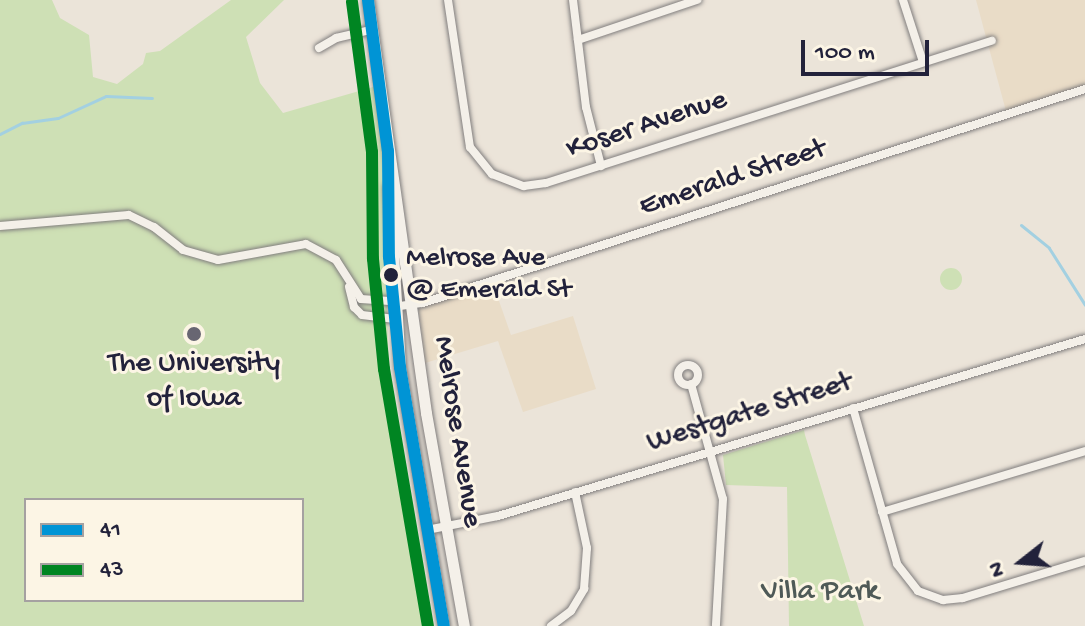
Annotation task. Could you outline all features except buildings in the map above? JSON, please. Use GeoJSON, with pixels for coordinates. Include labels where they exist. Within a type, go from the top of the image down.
{"type":"FeatureCollection","features":[{"type":"Feature","properties":{"kind":"main road","name":"Melrose Avenue"},"geometry":{"type":"LineString","coordinates":[[368,0],[375,29],[388,151],[464,626]]}},
{"type":"Feature","properties":{"kind":"main road","name":"Melrose Avenue"},"geometry":{"type":"LineString","coordinates":[[388,151],[394,309],[444,626]]}},
{"type":"Feature","properties":{"kind":"street","name":"Koser Avenue"},"geometry":{"type":"LineString","coordinates":[[448,0],[466,135],[482,165],[501,180],[524,186],[601,166],[992,41]]}},
{"type":"Feature","properties":{"kind":"street"},"geometry":{"type":"LineString","coordinates":[[573,0],[586,107],[601,166]]}},
{"type":"Feature","properties":{"kind":"street"},"geometry":{"type":"LineString","coordinates":[[578,40],[697,0]]}},
{"type":"Feature","properties":{"kind":"street"},"geometry":{"type":"LineString","coordinates":[[903,0],[923,62]]}},
{"type":"Feature","properties":{"kind":"street"},"geometry":{"type":"LineString","coordinates":[[319,48],[329,40],[375,29]]}},
{"type":"Feature","properties":{"kind":"street","name":"Emerald Street"},"geometry":{"type":"LineString","coordinates":[[394,309],[1085,89]]}},
{"type":"Feature","properties":{"kind":"street"},"geometry":{"type":"LineString","coordinates":[[0,226],[129,215],[183,250],[218,260],[306,244],[336,260],[349,287],[354,307],[362,315],[394,309]]}},
{"type":"Feature","properties":{"kind":"street"},"geometry":{"type":"LineString","coordinates":[[349,287],[366,302],[394,309]]}},
{"type":"Feature","properties":{"kind":"street","name":"Westgate Street"},"geometry":{"type":"LineString","coordinates":[[427,530],[575,492],[1085,339]]}},
{"type":"Feature","properties":{"kind":"street"},"geometry":{"type":"LineString","coordinates":[[691,384],[711,451],[723,513],[716,626]]}},
{"type":"Feature","properties":{"kind":"street"},"geometry":{"type":"LineString","coordinates":[[853,408],[903,576],[935,598],[963,598],[1085,561]]}},
{"type":"Feature","properties":{"kind":"street"},"geometry":{"type":"LineString","coordinates":[[882,512],[1085,451]]}},
{"type":"Feature","properties":{"kind":"street"},"geometry":{"type":"LineString","coordinates":[[551,626],[571,611],[584,589],[586,539],[575,492]]}},
{"type":"Feature","properties":{"kind":"shaded area"},"geometry":{"type":"Polygon","coordinates":[[[976,0],[1085,0],[1085,85],[1006,111],[976,0]]]}},
{"type":"Feature","properties":{"kind":"shaded area"},"geometry":{"type":"Polygon","coordinates":[[[492,281],[511,335],[573,316],[596,389],[523,412],[498,341],[425,363],[418,304],[492,281]]]}},
{"type":"Feature","properties":{"kind":"green space","name":"The University of Iowa"},"geometry":{"type":"Polygon","coordinates":[[[0,0],[52,0],[60,18],[89,35],[93,77],[117,84],[143,64],[146,53],[160,51],[231,0],[284,0],[246,37],[260,83],[283,113],[373,87],[369,40],[382,146],[389,374],[431,626],[0,626],[0,0]]]}},
{"type":"Feature","properties":{"kind":"green space"},"geometry":{"type":"Polygon","coordinates":[[[951,268],[959,271],[962,279],[959,287],[951,290],[943,287],[940,279],[943,271],[951,268]]]}},
{"type":"Feature","properties":{"kind":"green space","name":"Villa Park"},"geometry":{"type":"Polygon","coordinates":[[[804,430],[864,626],[789,626],[787,487],[726,485],[723,455],[804,430]]]}},
{"type":"Feature","properties":{"kind":"waterway"},"geometry":{"type":"LineString","coordinates":[[0,134],[22,123],[58,118],[106,96],[152,98]]}},
{"type":"Feature","properties":{"kind":"waterway"},"geometry":{"type":"LineString","coordinates":[[1021,225],[1049,248],[1085,305]]}},
{"type":"Feature","properties":{"kind":"transit line","name":"41"},"geometry":{"type":"LineString","coordinates":[[368,0],[388,151],[389,257],[400,367],[444,626]]}},
{"type":"Feature","properties":{"kind":"transit line","name":"43"},"geometry":{"type":"LineString","coordinates":[[352,2],[372,152],[373,259],[384,369],[428,626]]}},
{"type":"Feature","properties":{"kind":"place","name":"Melrose Ave @ Emerald St"},"geometry":{"type":"Point","coordinates":[391,275]}},
{"type":"Feature","properties":{"kind":"place","name":"The University of Iowa"},"geometry":{"type":"Point","coordinates":[194,334]}}]}
